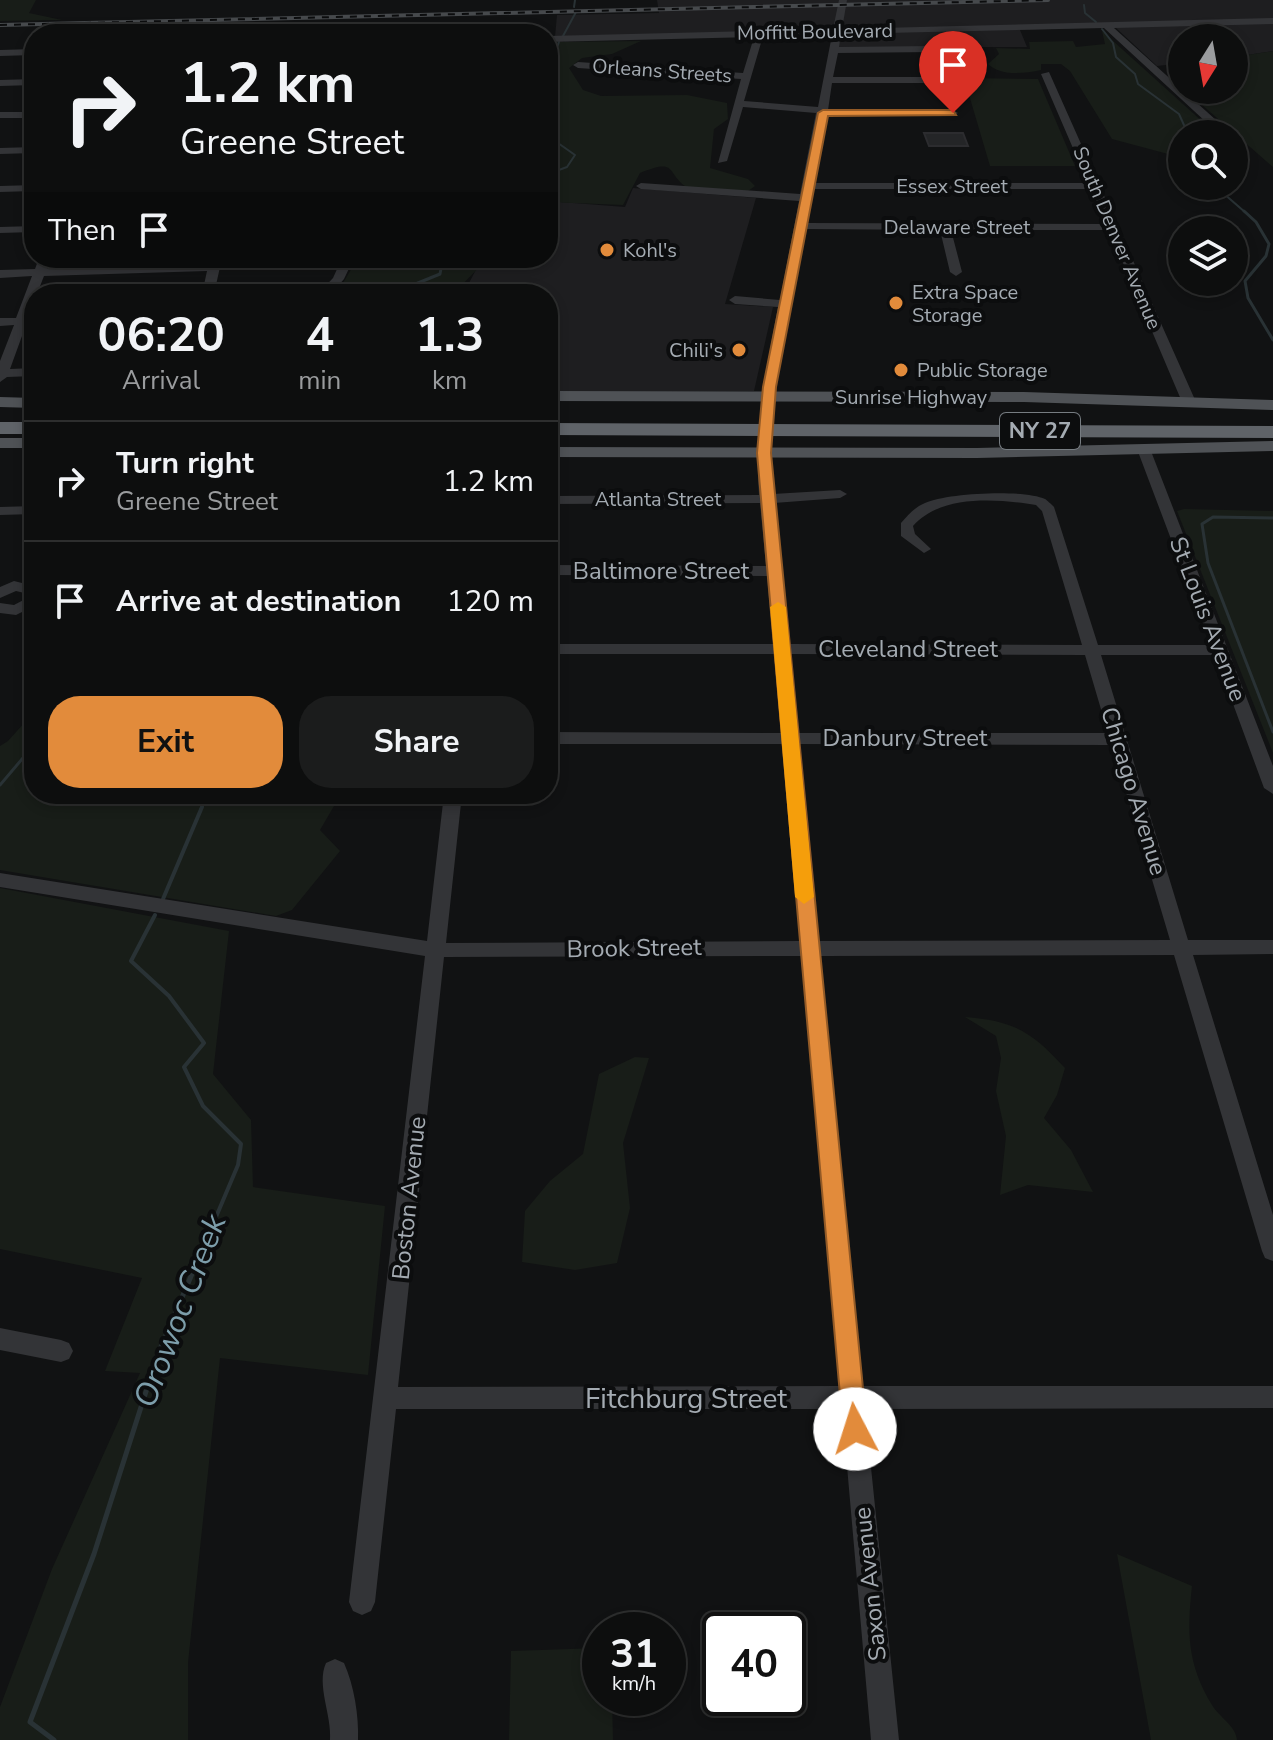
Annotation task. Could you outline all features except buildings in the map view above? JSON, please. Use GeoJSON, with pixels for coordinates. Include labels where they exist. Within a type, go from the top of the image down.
{"type":"FeatureCollection","features":[{"type":"Feature","properties":{"kind":"highway"},"geometry":{"type":"LineString","coordinates":[[0,416],[24,426]]}},
{"type":"Feature","properties":{"kind":"highway","name":"Sunrise Highway"},"geometry":{"type":"LineString","coordinates":[[558,417],[721,423],[1273,419]]}},
{"type":"Feature","properties":{"kind":"highway","name":"Sunrise Highway"},"geometry":{"type":"LineString","coordinates":[[558,429],[721,423]]}},
{"type":"Feature","properties":{"kind":"highway","name":"Sunrise Highway"},"geometry":{"type":"LineString","coordinates":[[808,423],[1273,432]]}},
{"type":"Feature","properties":{"kind":"highway"},"geometry":{"type":"LineString","coordinates":[[0,429],[24,429]]}},
{"type":"Feature","properties":{"kind":"main road","name":"Sunrise Highway"},"geometry":{"type":"LineString","coordinates":[[558,396],[1024,397],[1273,405]]}},
{"type":"Feature","properties":{"kind":"main road"},"geometry":{"type":"LineString","coordinates":[[0,402],[24,403]]}},
{"type":"Feature","properties":{"kind":"main road"},"geometry":{"type":"LineString","coordinates":[[0,443],[24,432]]}},
{"type":"Feature","properties":{"kind":"main road"},"geometry":{"type":"LineString","coordinates":[[558,452],[764,453],[1273,446]]}},
{"type":"Feature","properties":{"kind":"street","name":"Saxon Avenue"},"geometry":{"type":"LineString","coordinates":[[843,0],[768,397],[764,453],[885,1740]]}},
{"type":"Feature","properties":{"kind":"street","name":"Moffitt Boulevard"},"geometry":{"type":"LineString","coordinates":[[558,39],[1273,21]]}},
{"type":"Feature","properties":{"kind":"street"},"geometry":{"type":"LineString","coordinates":[[1106,25],[1210,120]]}},
{"type":"Feature","properties":{"kind":"street"},"geometry":{"type":"LineString","coordinates":[[722,161],[759,34]]}},
{"type":"Feature","properties":{"kind":"street"},"geometry":{"type":"LineString","coordinates":[[835,50],[934,49]]}},
{"type":"Feature","properties":{"kind":"street"},"geometry":{"type":"LineString","coordinates":[[0,53],[24,52]]}},
{"type":"Feature","properties":{"kind":"street","name":"Orleans Streets"},"geometry":{"type":"LineString","coordinates":[[578,65],[747,76]]}},
{"type":"Feature","properties":{"kind":"street","name":"South Denver Avenue"},"geometry":{"type":"LineString","coordinates":[[1046,74],[1189,402]]}},
{"type":"Feature","properties":{"kind":"street"},"geometry":{"type":"LineString","coordinates":[[829,80],[943,80]]}},
{"type":"Feature","properties":{"kind":"street"},"geometry":{"type":"LineString","coordinates":[[904,80],[908,93]]}},
{"type":"Feature","properties":{"kind":"street"},"geometry":{"type":"LineString","coordinates":[[0,83],[24,82]]}},
{"type":"Feature","properties":{"kind":"street"},"geometry":{"type":"LineString","coordinates":[[739,104],[823,111],[913,109],[953,113]]}},
{"type":"Feature","properties":{"kind":"street"},"geometry":{"type":"LineString","coordinates":[[0,115],[24,115]]}},
{"type":"Feature","properties":{"kind":"street"},"geometry":{"type":"LineString","coordinates":[[0,151],[24,150]]}},
{"type":"Feature","properties":{"kind":"street","name":"Essex Street"},"geometry":{"type":"LineString","coordinates":[[641,186],[808,192],[1095,186]]}},
{"type":"Feature","properties":{"kind":"street"},"geometry":{"type":"LineString","coordinates":[[0,189],[24,188]]}},
{"type":"Feature","properties":{"kind":"street","name":"Delaware Street"},"geometry":{"type":"LineString","coordinates":[[801,226],[1112,227]]}},
{"type":"Feature","properties":{"kind":"street"},"geometry":{"type":"LineString","coordinates":[[945,228],[956,272]]}},
{"type":"Feature","properties":{"kind":"street"},"geometry":{"type":"LineString","coordinates":[[0,230],[24,229]]}},
{"type":"Feature","properties":{"kind":"street"},"geometry":{"type":"LineString","coordinates":[[35,284],[41,268]]}},
{"type":"Feature","properties":{"kind":"street"},"geometry":{"type":"LineString","coordinates":[[0,274],[127,268]]}},
{"type":"Feature","properties":{"kind":"street"},"geometry":{"type":"LineString","coordinates":[[735,300],[787,304]]}},
{"type":"Feature","properties":{"kind":"street"},"geometry":{"type":"LineString","coordinates":[[24,311],[1,376],[24,373]]}},
{"type":"Feature","properties":{"kind":"street"},"geometry":{"type":"LineString","coordinates":[[0,322],[24,321]]}},
{"type":"Feature","properties":{"kind":"street","name":"St Louis Avenue"},"geometry":{"type":"LineString","coordinates":[[1144,449],[1273,788]]}},
{"type":"Feature","properties":{"kind":"street","name":"Atlanta Street"},"geometry":{"type":"LineString","coordinates":[[558,500],[767,499],[840,494]]}},
{"type":"Feature","properties":{"kind":"street","name":"Chicago Avenue"},"geometry":{"type":"LineString","coordinates":[[924,549],[908,536],[906,526],[924,506],[951,500],[1041,502],[1049,510],[1273,1251]]}},
{"type":"Feature","properties":{"kind":"street"},"geometry":{"type":"LineString","coordinates":[[0,511],[24,510]]}},
{"type":"Feature","properties":{"kind":"street","name":"Baltimore Street"},"geometry":{"type":"LineString","coordinates":[[558,570],[775,571]]}},
{"type":"Feature","properties":{"kind":"street"},"geometry":{"type":"LineString","coordinates":[[0,593],[14,586],[24,588]]}},
{"type":"Feature","properties":{"kind":"street"},"geometry":{"type":"LineString","coordinates":[[0,608],[16,610],[24,606]]}},
{"type":"Feature","properties":{"kind":"street","name":"Cleveland Street"},"geometry":{"type":"LineString","coordinates":[[558,649],[1219,650]]}},
{"type":"Feature","properties":{"kind":"street","name":"Danbury Street"},"geometry":{"type":"LineString","coordinates":[[558,738],[1117,739]]}},
{"type":"Feature","properties":{"kind":"street","name":"Boston Avenue"},"geometry":{"type":"LineString","coordinates":[[362,1602],[388,1398],[452,804]]}},
{"type":"Feature","properties":{"kind":"street","name":"Brook Street"},"geometry":{"type":"LineString","coordinates":[[0,880],[436,950],[809,946],[1183,950],[1273,947]]}},
{"type":"Feature","properties":{"kind":"street"},"geometry":{"type":"LineString","coordinates":[[0,1339],[61,1351]]}},
{"type":"Feature","properties":{"kind":"street","name":"Fitchburg Street"},"geometry":{"type":"LineString","coordinates":[[388,1398],[852,1400],[1273,1397]]}},
{"type":"Feature","properties":{"kind":"street"},"geometry":{"type":"LineString","coordinates":[[335,1672],[345,1727],[344,1740]]}},
{"type":"Feature","properties":{"kind":"shaded area"},"geometry":{"type":"Polygon","coordinates":[[[0,0],[36,0],[29,13],[62,20],[0,21],[0,0]]]}},
{"type":"Feature","properties":{"kind":"shaded area"},"geometry":{"type":"Polygon","coordinates":[[[657,0],[1273,0],[1273,51],[1248,55],[1248,24],[1168,24],[1168,65],[1157,66],[1115,27],[1020,30],[1027,47],[838,47],[843,31],[558,37],[557,15],[659,13],[657,0]]]}},
{"type":"Feature","properties":{"kind":"shaded area"},"geometry":{"type":"Polygon","coordinates":[[[1102,31],[1168,91],[1168,104],[1183,104],[1201,120],[1168,120],[1168,154],[1112,139],[1070,71],[1061,64],[1041,64],[1041,70],[1019,73],[999,71],[988,64],[999,54],[996,48],[1030,49],[1029,42],[1073,41],[1076,47],[1105,44],[1102,31]]]}},
{"type":"Feature","properties":{"kind":"shaded area"},"geometry":{"type":"Polygon","coordinates":[[[641,41],[612,54],[582,58],[569,68],[583,90],[601,96],[687,95],[727,103],[728,119],[714,129],[710,168],[748,179],[755,186],[748,191],[687,188],[670,169],[660,167],[640,173],[623,205],[558,202],[558,42],[641,41]]]}},
{"type":"Feature","properties":{"kind":"shaded area"},"geometry":{"type":"Polygon","coordinates":[[[1273,51],[1273,167],[1248,145],[1248,120],[1219,120],[1201,104],[1248,104],[1248,55],[1273,51]]]}},
{"type":"Feature","properties":{"kind":"shaded area"},"geometry":{"type":"Polygon","coordinates":[[[964,78],[1038,79],[1075,166],[990,166],[964,78]]]}},
{"type":"Feature","properties":{"kind":"shaded area"},"geometry":{"type":"Polygon","coordinates":[[[633,188],[756,198],[725,304],[773,307],[754,391],[558,392],[558,284],[467,284],[477,268],[558,268],[558,202],[625,207],[633,188]]]}},
{"type":"Feature","properties":{"kind":"shaded area"},"geometry":{"type":"Polygon","coordinates":[[[352,268],[478,268],[463,284],[343,283],[352,268]]]}},
{"type":"Feature","properties":{"kind":"shaded area"},"geometry":{"type":"Polygon","coordinates":[[[1177,511],[1273,511],[1273,753],[1177,511]]]}},
{"type":"Feature","properties":{"kind":"shaded area"},"geometry":{"type":"Polygon","coordinates":[[[24,723],[24,804],[335,804],[320,830],[340,851],[292,910],[276,916],[0,870],[0,746],[24,723]]]}},
{"type":"Feature","properties":{"kind":"shaded area"},"geometry":{"type":"Polygon","coordinates":[[[0,888],[229,931],[213,1074],[251,1120],[253,1187],[385,1206],[368,1375],[220,1358],[188,1663],[188,1740],[0,1740],[0,1707],[52,1569],[140,1373],[105,1371],[142,1278],[0,1249],[0,888]]]}},
{"type":"Feature","properties":{"kind":"shaded area"},"geometry":{"type":"Polygon","coordinates":[[[965,1017],[1021,1030],[1065,1068],[1057,1095],[1044,1118],[1071,1150],[1093,1192],[1028,1185],[1000,1195],[1006,1136],[996,1091],[1001,1058],[996,1036],[965,1017]]]}},
{"type":"Feature","properties":{"kind":"shaded area"},"geometry":{"type":"Polygon","coordinates":[[[635,1057],[649,1058],[623,1143],[630,1208],[617,1263],[575,1270],[522,1262],[525,1211],[550,1181],[583,1154],[599,1074],[635,1057]]]}},
{"type":"Feature","properties":{"kind":"shaded area"},"geometry":{"type":"Polygon","coordinates":[[[1117,1554],[1192,1586],[1190,1633],[1193,1661],[1212,1705],[1234,1730],[1237,1740],[1151,1740],[1117,1554]]]}},
{"type":"Feature","properties":{"kind":"shaded area"},"geometry":{"type":"Polygon","coordinates":[[[582,1649],[582,1716],[612,1716],[613,1740],[509,1740],[511,1651],[582,1649]]]}},
{"type":"Feature","properties":{"kind":"waterway","name":"Orowoc Creek"},"geometry":{"type":"LineString","coordinates":[[574,7],[575,0]]}},
{"type":"Feature","properties":{"kind":"waterway"},"geometry":{"type":"LineString","coordinates":[[1084,5],[1085,13],[1096,22]]}},
{"type":"Feature","properties":{"kind":"waterway","name":"Orowoc Creek"},"geometry":{"type":"LineString","coordinates":[[563,36],[576,12]]}},
{"type":"Feature","properties":{"kind":"waterway"},"geometry":{"type":"LineString","coordinates":[[1102,29],[1113,43],[1116,57],[1135,74],[1138,84],[1179,114],[1182,120]]}},
{"type":"Feature","properties":{"kind":"waterway","name":"Orowoc Creek"},"geometry":{"type":"LineString","coordinates":[[558,143],[575,155],[567,167],[558,170]]}},
{"type":"Feature","properties":{"kind":"waterway"},"geometry":{"type":"LineString","coordinates":[[1231,200],[1246,213]]}},
{"type":"Feature","properties":{"kind":"waterway"},"geometry":{"type":"LineString","coordinates":[[1244,211],[1256,222],[1269,244],[1266,256],[1245,281],[1248,298],[1273,340]]}},
{"type":"Feature","properties":{"kind":"waterway","name":"Orowoc Creek"},"geometry":{"type":"LineString","coordinates":[[415,284],[440,274],[441,268]]}},
{"type":"Feature","properties":{"kind":"waterway"},"geometry":{"type":"LineString","coordinates":[[1273,518],[1213,517],[1202,524],[1208,563],[1273,732]]}},
{"type":"Feature","properties":{"kind":"waterway"},"geometry":{"type":"LineString","coordinates":[[0,785],[24,757]]}},
{"type":"Feature","properties":{"kind":"waterway","name":"Orowoc Creek"},"geometry":{"type":"LineString","coordinates":[[201,809],[203,804]]}},
{"type":"Feature","properties":{"kind":"waterway","name":"Orowoc Creek"},"geometry":{"type":"LineString","coordinates":[[163,899],[202,807]]}},
{"type":"Feature","properties":{"kind":"waterway","name":"Orowoc Creek"},"geometry":{"type":"LineString","coordinates":[[155,915],[131,961],[169,996],[204,1043],[184,1067],[203,1106],[241,1144],[238,1165],[213,1224]]}},
{"type":"Feature","properties":{"kind":"waterway","name":"Orowoc Creek"},"geometry":{"type":"LineString","coordinates":[[54,1740],[30,1722],[94,1554],[158,1354],[214,1222]]}},
{"type":"Feature","properties":{"kind":"railway"},"geometry":{"type":"LineString","coordinates":[[42,24],[1048,0]]}},
{"type":"Feature","properties":{"kind":"railway"},"geometry":{"type":"LineString","coordinates":[[0,25],[24,24]]}},
{"type":"Feature","properties":{"kind":"slow traffic"},"geometry":{"type":"LineString","coordinates":[[778,607],[804,897]]}},
{"type":"Feature","properties":{"kind":"place","name":"Kohl's"},"geometry":{"type":"Point","coordinates":[607,250]}},
{"type":"Feature","properties":{"kind":"place","name":"Extra Space Storage"},"geometry":{"type":"Point","coordinates":[896,303]}},
{"type":"Feature","properties":{"kind":"place","name":"Chili's"},"geometry":{"type":"Point","coordinates":[739,350]}},
{"type":"Feature","properties":{"kind":"place","name":"Public Storage"},"geometry":{"type":"Point","coordinates":[901,370]}},
{"type":"Feature","properties":{"kind":"route"},"geometry":{"type":"LineString","coordinates":[[855,1429],[764,453],[769,387],[823,113],[953,113]]}}]}
